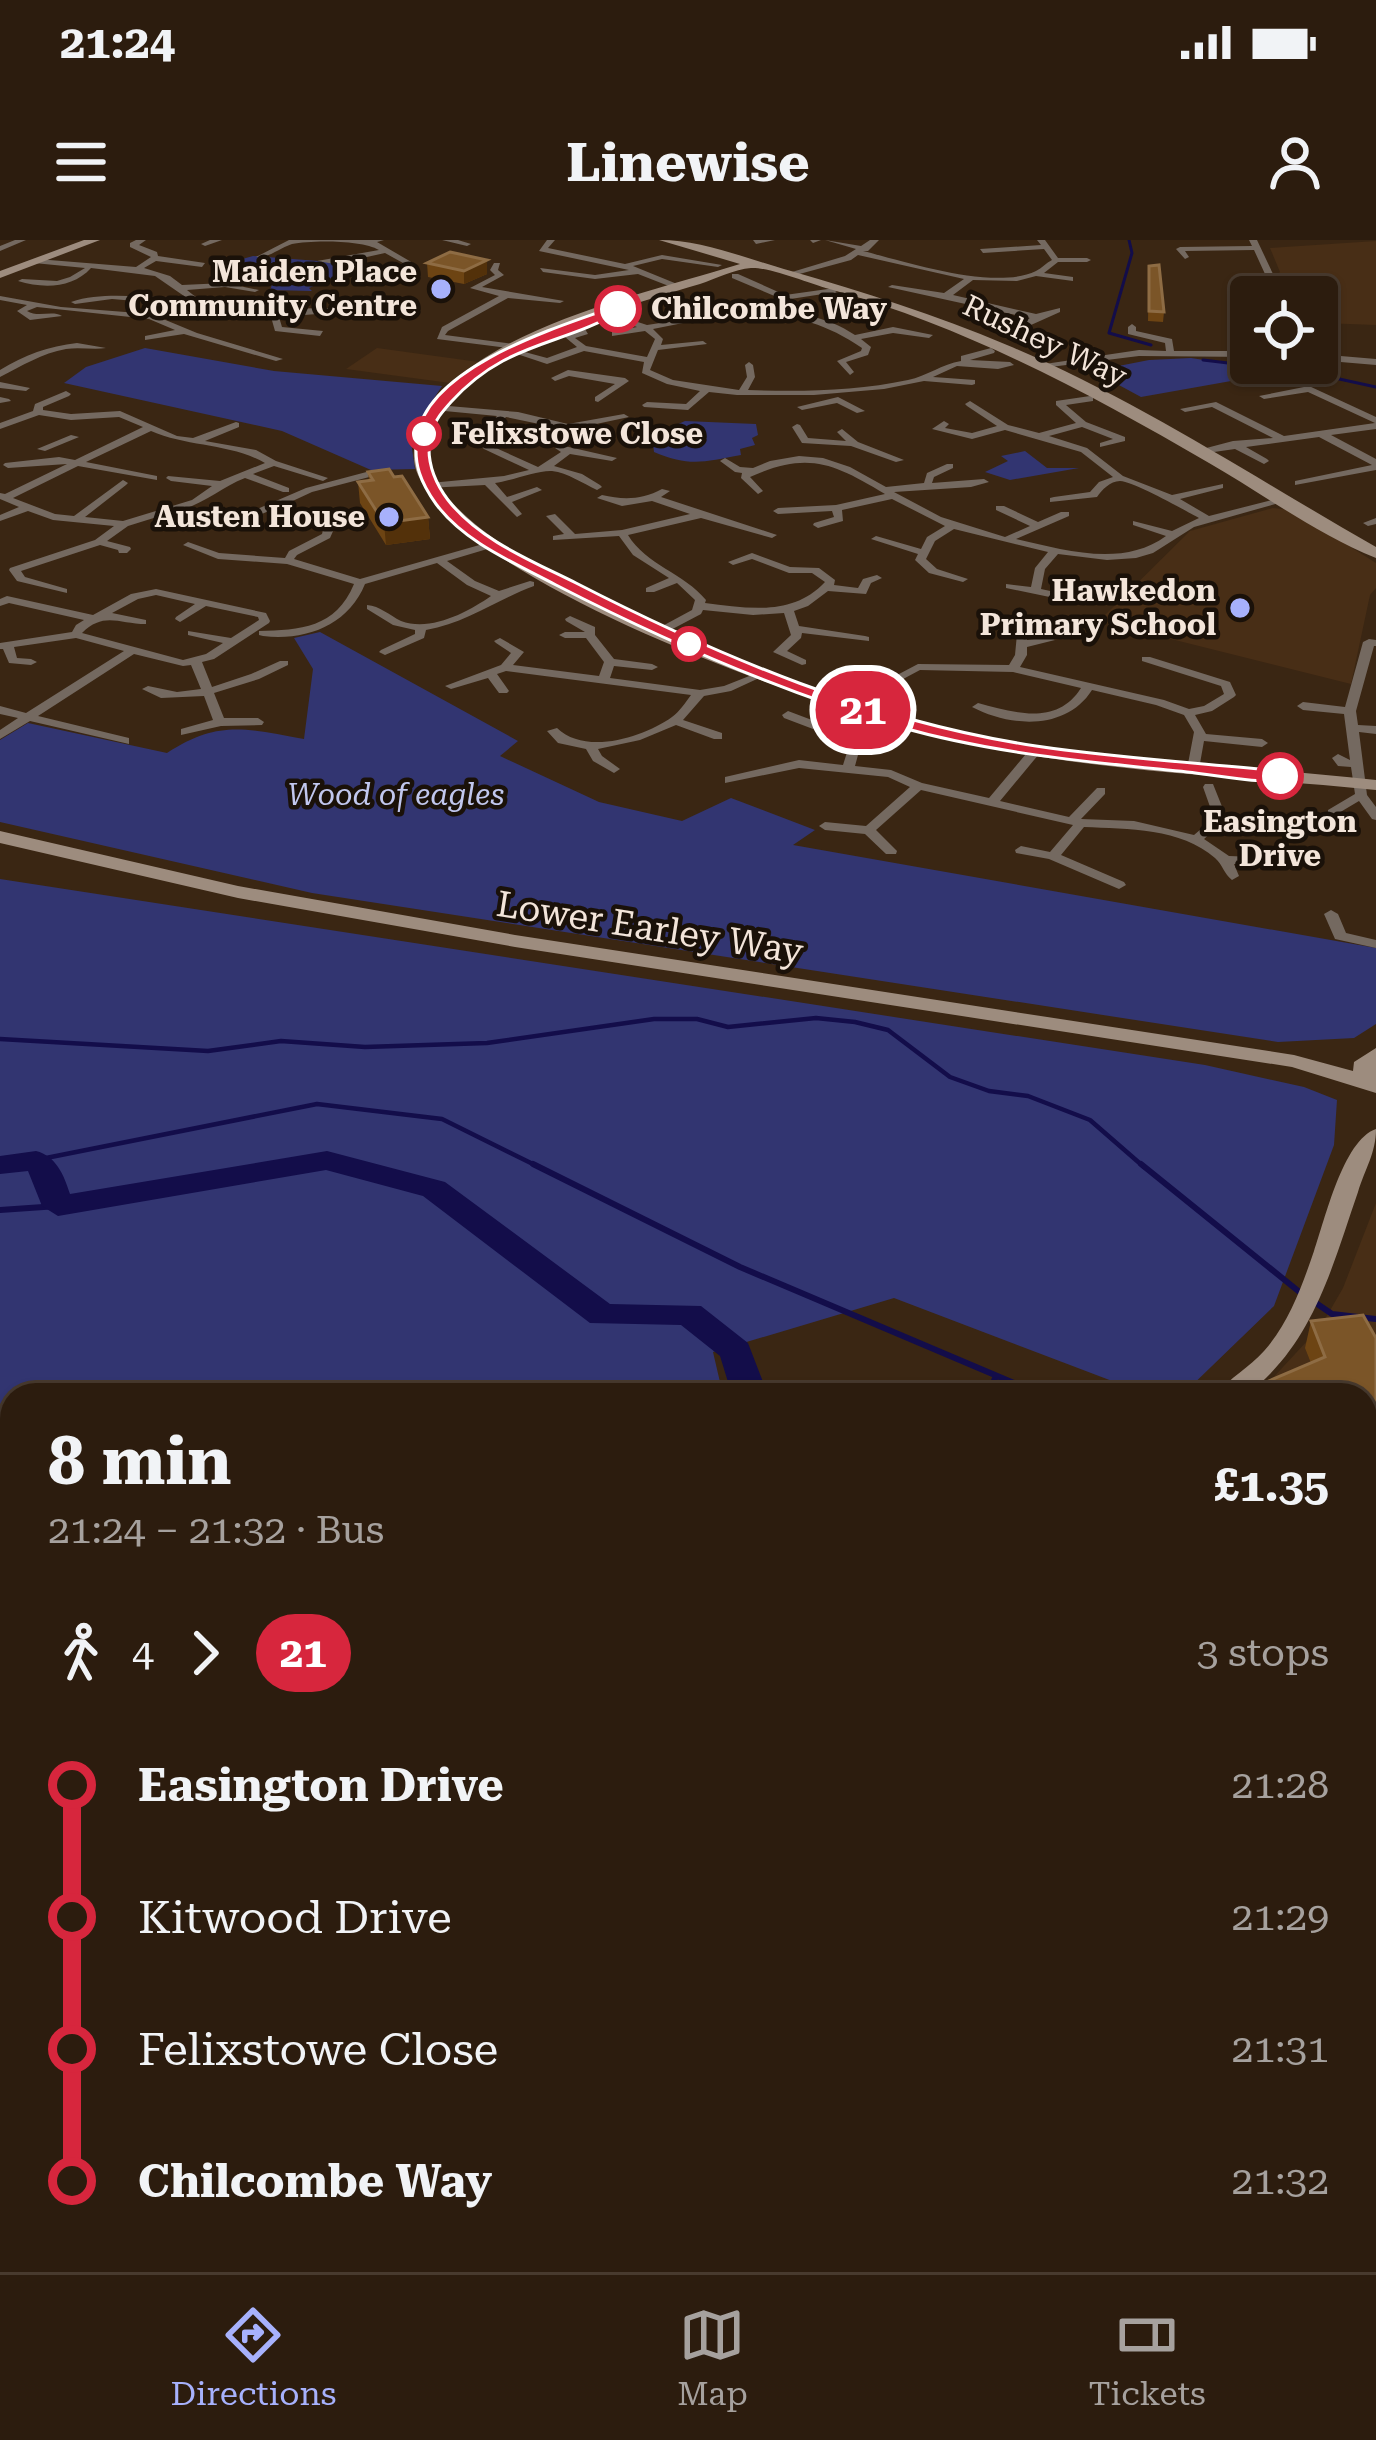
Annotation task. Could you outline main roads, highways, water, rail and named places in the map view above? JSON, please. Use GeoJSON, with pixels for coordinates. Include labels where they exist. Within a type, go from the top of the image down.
{"type":"FeatureCollection","features":[{"type":"Feature","properties":{"kind":"waterway"},"geometry":{"type":"LineString","coordinates":[[1129,240],[1132,253],[1109,333],[1151,345]]}},
{"type":"Feature","properties":{"kind":"waterway"},"geometry":{"type":"LineString","coordinates":[[1203,360],[1312,373],[1376,387]]}},
{"type":"Feature","properties":{"kind":"waterway"},"geometry":{"type":"LineString","coordinates":[[0,1039],[208,1051],[281,1041],[365,1047],[487,1043],[654,1019],[697,1019],[728,1027],[816,1018],[855,1022],[888,1030],[950,1077],[989,1091],[1028,1096],[1090,1120],[1144,1167]]}},
{"type":"Feature","properties":{"kind":"waterway"},"geometry":{"type":"LineString","coordinates":[[36,1160],[317,1104],[442,1119],[539,1167]]}},
{"type":"Feature","properties":{"kind":"waterway"},"geometry":{"type":"LineString","coordinates":[[0,1165],[36,1160],[48,1175],[58,1206],[327,1160],[434,1189],[602,1315],[689,1314],[736,1351],[746,1383]]}},
{"type":"Feature","properties":{"kind":"waterway"},"geometry":{"type":"LineString","coordinates":[[533,1164],[740,1267],[1014,1383]]}},
{"type":"Feature","properties":{"kind":"waterway"},"geometry":{"type":"LineString","coordinates":[[1141,1164],[1302,1294]]}},
{"type":"Feature","properties":{"kind":"waterway"},"geometry":{"type":"LineString","coordinates":[[0,1210],[58,1206]]}},
{"type":"Feature","properties":{"kind":"waterway"},"geometry":{"type":"LineString","coordinates":[[1313,1301],[1332,1314],[1376,1319]]}},
{"type":"Feature","properties":{"kind":"waterway"},"geometry":{"type":"LineString","coordinates":[[993,1383],[996,1376]]}},
{"type":"Feature","properties":{"kind":"place","name":"Maiden Place Community Centre"},"geometry":{"type":"Point","coordinates":[441,289]}},
{"type":"Feature","properties":{"kind":"place","name":"Chilcombe Way"},"geometry":{"type":"Point","coordinates":[618,309]}},
{"type":"Feature","properties":{"kind":"place","name":"Felixstowe Close"},"geometry":{"type":"Point","coordinates":[424,434]}},
{"type":"Feature","properties":{"kind":"place","name":"Austen House"},"geometry":{"type":"Point","coordinates":[389,517]}},
{"type":"Feature","properties":{"kind":"place","name":"Hawkedon Primary School"},"geometry":{"type":"Point","coordinates":[1240,608]}},
{"type":"Feature","properties":{"kind":"place","name":"Easington Drive"},"geometry":{"type":"Point","coordinates":[1280,776]}},
{"type":"Feature","properties":{"kind":"park label","name":"Wood of eagles"},"geometry":{"type":"Point","coordinates":[396,795]}}]}
